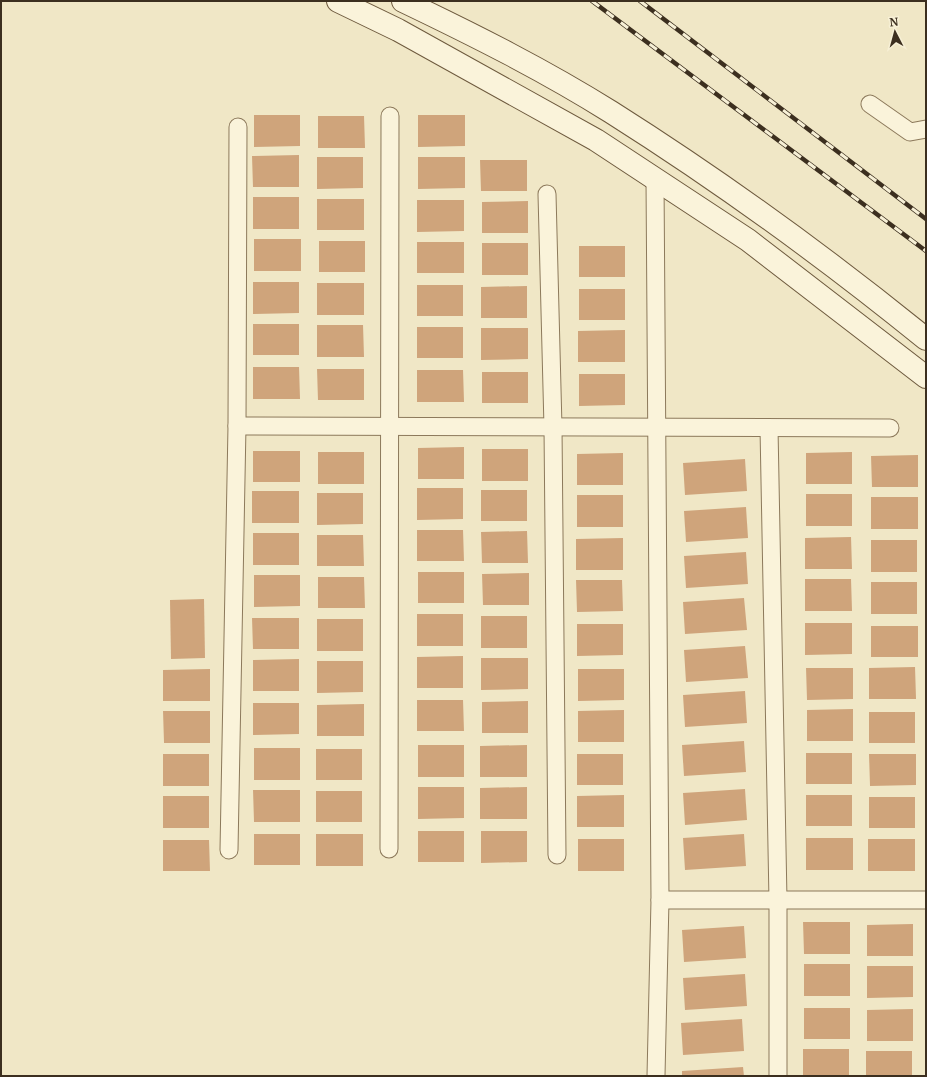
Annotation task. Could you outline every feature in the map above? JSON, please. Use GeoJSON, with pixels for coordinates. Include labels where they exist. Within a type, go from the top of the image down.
{"type":"FeatureCollection","features":[{"type":"Feature","properties":{"kind":"street"},"geometry":{"type":"LineString","coordinates":[[338,1],[405,34],[596,140],[748,240],[926,377]]}},
{"type":"Feature","properties":{"kind":"street"},"geometry":{"type":"LineString","coordinates":[[403,1],[466,31],[610,112],[776,223],[860,286],[926,339]]}},
{"type":"Feature","properties":{"kind":"street"},"geometry":{"type":"LineString","coordinates":[[870,104],[910,132],[926,129]]}},
{"type":"Feature","properties":{"kind":"street"},"geometry":{"type":"LineString","coordinates":[[389,849],[390,116]]}},
{"type":"Feature","properties":{"kind":"street"},"geometry":{"type":"LineString","coordinates":[[229,850],[237,426],[238,127]]}},
{"type":"Feature","properties":{"kind":"street"},"geometry":{"type":"LineString","coordinates":[[655,179],[660,900],[656,1076]]}},
{"type":"Feature","properties":{"kind":"street"},"geometry":{"type":"LineString","coordinates":[[547,194],[553,427],[557,854]]}},
{"type":"Feature","properties":{"kind":"street"},"geometry":{"type":"LineString","coordinates":[[237,426],[890,428]]}},
{"type":"Feature","properties":{"kind":"street"},"geometry":{"type":"LineString","coordinates":[[769,428],[778,900],[778,1076]]}},
{"type":"Feature","properties":{"kind":"street"},"geometry":{"type":"LineString","coordinates":[[660,900],[926,900]]}},
{"type":"Feature","properties":{"kind":"building"},"geometry":{"type":"Polygon","coordinates":[[[254,115],[300,115],[300,146],[254,147],[254,115]]]}},
{"type":"Feature","properties":{"kind":"building"},"geometry":{"type":"Polygon","coordinates":[[[418,115],[465,115],[465,146],[418,147],[418,115]]]}},
{"type":"Feature","properties":{"kind":"building"},"geometry":{"type":"Polygon","coordinates":[[[318,116],[364,116],[365,148],[318,148],[318,116]]]}},
{"type":"Feature","properties":{"kind":"building"},"geometry":{"type":"Polygon","coordinates":[[[299,155],[299,187],[253,187],[252,156],[299,155]]]}},
{"type":"Feature","properties":{"kind":"building"},"geometry":{"type":"Polygon","coordinates":[[[317,157],[363,157],[363,188],[317,189],[317,157]]]}},
{"type":"Feature","properties":{"kind":"building"},"geometry":{"type":"Polygon","coordinates":[[[418,157],[465,157],[465,188],[418,189],[418,157]]]}},
{"type":"Feature","properties":{"kind":"building"},"geometry":{"type":"Polygon","coordinates":[[[480,160],[527,160],[527,191],[481,191],[480,160]]]}},
{"type":"Feature","properties":{"kind":"building"},"geometry":{"type":"Polygon","coordinates":[[[253,197],[299,197],[299,229],[253,229],[253,197]]]}},
{"type":"Feature","properties":{"kind":"building"},"geometry":{"type":"Polygon","coordinates":[[[317,199],[364,199],[364,230],[317,230],[317,199]]]}},
{"type":"Feature","properties":{"kind":"building"},"geometry":{"type":"Polygon","coordinates":[[[417,200],[464,200],[464,231],[417,232],[417,200]]]}},
{"type":"Feature","properties":{"kind":"building"},"geometry":{"type":"Polygon","coordinates":[[[528,201],[528,233],[482,233],[482,202],[528,201]]]}},
{"type":"Feature","properties":{"kind":"building"},"geometry":{"type":"Polygon","coordinates":[[[254,239],[301,239],[301,271],[254,271],[254,239]]]}},
{"type":"Feature","properties":{"kind":"building"},"geometry":{"type":"Polygon","coordinates":[[[319,241],[365,241],[365,272],[319,272],[319,241]]]}},
{"type":"Feature","properties":{"kind":"building"},"geometry":{"type":"Polygon","coordinates":[[[417,242],[464,242],[464,273],[417,273],[417,242]]]}},
{"type":"Feature","properties":{"kind":"building"},"geometry":{"type":"Polygon","coordinates":[[[482,243],[528,243],[528,275],[482,275],[482,243]]]}},
{"type":"Feature","properties":{"kind":"building"},"geometry":{"type":"Polygon","coordinates":[[[579,246],[625,246],[625,277],[579,277],[579,246]]]}},
{"type":"Feature","properties":{"kind":"building"},"geometry":{"type":"Polygon","coordinates":[[[253,282],[299,282],[299,313],[253,314],[253,282]]]}},
{"type":"Feature","properties":{"kind":"building"},"geometry":{"type":"Polygon","coordinates":[[[317,283],[364,283],[364,315],[317,315],[317,283]]]}},
{"type":"Feature","properties":{"kind":"building"},"geometry":{"type":"Polygon","coordinates":[[[417,285],[463,285],[463,316],[417,316],[417,285]]]}},
{"type":"Feature","properties":{"kind":"building"},"geometry":{"type":"Polygon","coordinates":[[[527,286],[527,318],[481,318],[481,287],[527,286]]]}},
{"type":"Feature","properties":{"kind":"building"},"geometry":{"type":"Polygon","coordinates":[[[579,289],[625,289],[625,320],[579,320],[579,289]]]}},
{"type":"Feature","properties":{"kind":"building"},"geometry":{"type":"Polygon","coordinates":[[[253,324],[299,324],[299,355],[253,355],[253,324]]]}},
{"type":"Feature","properties":{"kind":"building"},"geometry":{"type":"Polygon","coordinates":[[[317,325],[363,325],[364,357],[317,357],[317,325]]]}},
{"type":"Feature","properties":{"kind":"building"},"geometry":{"type":"Polygon","coordinates":[[[417,327],[463,327],[463,358],[417,358],[417,327]]]}},
{"type":"Feature","properties":{"kind":"building"},"geometry":{"type":"Polygon","coordinates":[[[481,328],[528,328],[528,359],[481,360],[481,328]]]}},
{"type":"Feature","properties":{"kind":"building"},"geometry":{"type":"Polygon","coordinates":[[[625,330],[625,362],[578,362],[578,331],[625,330]]]}},
{"type":"Feature","properties":{"kind":"building"},"geometry":{"type":"Polygon","coordinates":[[[253,367],[299,367],[300,399],[253,399],[253,367]]]}},
{"type":"Feature","properties":{"kind":"building"},"geometry":{"type":"Polygon","coordinates":[[[317,369],[364,369],[364,400],[318,400],[317,369]]]}},
{"type":"Feature","properties":{"kind":"building"},"geometry":{"type":"Polygon","coordinates":[[[417,370],[463,370],[464,402],[417,402],[417,370]]]}},
{"type":"Feature","properties":{"kind":"building"},"geometry":{"type":"Polygon","coordinates":[[[482,372],[528,372],[528,403],[482,403],[482,372]]]}},
{"type":"Feature","properties":{"kind":"building"},"geometry":{"type":"Polygon","coordinates":[[[579,374],[625,374],[625,405],[579,406],[579,374]]]}},
{"type":"Feature","properties":{"kind":"building"},"geometry":{"type":"Polygon","coordinates":[[[464,447],[464,479],[418,479],[418,448],[464,447]]]}},
{"type":"Feature","properties":{"kind":"building"},"geometry":{"type":"Polygon","coordinates":[[[482,449],[528,449],[528,481],[482,481],[482,449]]]}},
{"type":"Feature","properties":{"kind":"building"},"geometry":{"type":"Polygon","coordinates":[[[253,451],[300,451],[300,482],[253,482],[253,451]]]}},
{"type":"Feature","properties":{"kind":"building"},"geometry":{"type":"Polygon","coordinates":[[[318,452],[364,452],[364,484],[318,484],[318,452]]]}},
{"type":"Feature","properties":{"kind":"building"},"geometry":{"type":"Polygon","coordinates":[[[852,452],[852,484],[806,484],[806,453],[852,452]]]}},
{"type":"Feature","properties":{"kind":"building"},"geometry":{"type":"Polygon","coordinates":[[[623,453],[623,485],[577,485],[577,454],[623,453]]]}},
{"type":"Feature","properties":{"kind":"building"},"geometry":{"type":"Polygon","coordinates":[[[918,455],[918,487],[872,487],[871,456],[918,455]]]}},
{"type":"Feature","properties":{"kind":"building"},"geometry":{"type":"Polygon","coordinates":[[[745,459],[747,491],[685,495],[683,463],[745,459]]]}},
{"type":"Feature","properties":{"kind":"building"},"geometry":{"type":"Polygon","coordinates":[[[417,488],[463,488],[463,519],[417,520],[417,488]]]}},
{"type":"Feature","properties":{"kind":"building"},"geometry":{"type":"Polygon","coordinates":[[[481,490],[527,490],[527,521],[481,521],[481,490]]]}},
{"type":"Feature","properties":{"kind":"building"},"geometry":{"type":"Polygon","coordinates":[[[252,491],[299,491],[299,523],[252,523],[252,491]]]}},
{"type":"Feature","properties":{"kind":"building"},"geometry":{"type":"Polygon","coordinates":[[[317,493],[363,493],[363,524],[317,525],[317,493]]]}},
{"type":"Feature","properties":{"kind":"building"},"geometry":{"type":"Polygon","coordinates":[[[806,494],[852,494],[852,526],[806,526],[806,494]]]}},
{"type":"Feature","properties":{"kind":"building"},"geometry":{"type":"Polygon","coordinates":[[[577,495],[623,495],[623,527],[577,527],[577,495]]]}},
{"type":"Feature","properties":{"kind":"building"},"geometry":{"type":"Polygon","coordinates":[[[871,497],[918,497],[918,529],[871,529],[871,497]]]}},
{"type":"Feature","properties":{"kind":"building"},"geometry":{"type":"Polygon","coordinates":[[[746,507],[748,538],[686,542],[684,511],[746,507]]]}},
{"type":"Feature","properties":{"kind":"building"},"geometry":{"type":"Polygon","coordinates":[[[417,530],[463,530],[464,561],[417,561],[417,530]]]}},
{"type":"Feature","properties":{"kind":"building"},"geometry":{"type":"Polygon","coordinates":[[[527,531],[528,563],[482,563],[481,532],[527,531]]]}},
{"type":"Feature","properties":{"kind":"building"},"geometry":{"type":"Polygon","coordinates":[[[253,533],[299,533],[299,565],[253,565],[253,533]]]}},
{"type":"Feature","properties":{"kind":"building"},"geometry":{"type":"Polygon","coordinates":[[[317,535],[363,535],[364,566],[317,566],[317,535]]]}},
{"type":"Feature","properties":{"kind":"building"},"geometry":{"type":"Polygon","coordinates":[[[851,537],[852,569],[805,569],[805,538],[851,537]]]}},
{"type":"Feature","properties":{"kind":"building"},"geometry":{"type":"Polygon","coordinates":[[[623,538],[623,570],[576,570],[576,539],[623,538]]]}},
{"type":"Feature","properties":{"kind":"building"},"geometry":{"type":"Polygon","coordinates":[[[871,540],[917,540],[917,572],[871,572],[871,540]]]}},
{"type":"Feature","properties":{"kind":"building"},"geometry":{"type":"Polygon","coordinates":[[[746,552],[748,584],[686,588],[684,556],[746,552]]]}},
{"type":"Feature","properties":{"kind":"building"},"geometry":{"type":"Polygon","coordinates":[[[418,572],[464,572],[464,603],[418,603],[418,572]]]}},
{"type":"Feature","properties":{"kind":"building"},"geometry":{"type":"Polygon","coordinates":[[[529,573],[529,605],[483,605],[482,574],[529,573]]]}},
{"type":"Feature","properties":{"kind":"building"},"geometry":{"type":"Polygon","coordinates":[[[254,575],[300,575],[300,606],[254,607],[254,575]]]}},
{"type":"Feature","properties":{"kind":"building"},"geometry":{"type":"Polygon","coordinates":[[[318,577],[364,577],[365,608],[318,608],[318,577]]]}},
{"type":"Feature","properties":{"kind":"building"},"geometry":{"type":"Polygon","coordinates":[[[805,579],[851,579],[852,611],[805,611],[805,579]]]}},
{"type":"Feature","properties":{"kind":"building"},"geometry":{"type":"Polygon","coordinates":[[[576,580],[622,580],[623,611],[577,612],[576,580]]]}},
{"type":"Feature","properties":{"kind":"building"},"geometry":{"type":"Polygon","coordinates":[[[871,582],[917,582],[917,614],[871,614],[871,582]]]}},
{"type":"Feature","properties":{"kind":"building"},"geometry":{"type":"Polygon","coordinates":[[[744,598],[747,630],[685,634],[683,602],[744,598]]]}},
{"type":"Feature","properties":{"kind":"building"},"geometry":{"type":"Polygon","coordinates":[[[204,599],[205,658],[171,659],[170,600],[204,599]]]}},
{"type":"Feature","properties":{"kind":"building"},"geometry":{"type":"Polygon","coordinates":[[[417,614],[463,614],[463,646],[417,646],[417,614]]]}},
{"type":"Feature","properties":{"kind":"building"},"geometry":{"type":"Polygon","coordinates":[[[481,616],[527,616],[527,648],[481,648],[481,616]]]}},
{"type":"Feature","properties":{"kind":"building"},"geometry":{"type":"Polygon","coordinates":[[[252,618],[299,618],[299,649],[253,649],[252,618]]]}},
{"type":"Feature","properties":{"kind":"building"},"geometry":{"type":"Polygon","coordinates":[[[317,619],[363,619],[363,651],[317,651],[317,619]]]}},
{"type":"Feature","properties":{"kind":"building"},"geometry":{"type":"Polygon","coordinates":[[[805,623],[852,623],[852,654],[805,655],[805,623]]]}},
{"type":"Feature","properties":{"kind":"building"},"geometry":{"type":"Polygon","coordinates":[[[577,624],[623,624],[623,655],[577,656],[577,624]]]}},
{"type":"Feature","properties":{"kind":"building"},"geometry":{"type":"Polygon","coordinates":[[[871,626],[918,626],[918,657],[871,657],[871,626]]]}},
{"type":"Feature","properties":{"kind":"building"},"geometry":{"type":"Polygon","coordinates":[[[745,646],[748,678],[686,682],[684,650],[745,646]]]}},
{"type":"Feature","properties":{"kind":"building"},"geometry":{"type":"Polygon","coordinates":[[[463,656],[463,688],[417,688],[417,657],[463,656]]]}},
{"type":"Feature","properties":{"kind":"building"},"geometry":{"type":"Polygon","coordinates":[[[481,658],[528,658],[528,689],[481,690],[481,658]]]}},
{"type":"Feature","properties":{"kind":"building"},"geometry":{"type":"Polygon","coordinates":[[[299,659],[299,691],[253,691],[253,660],[299,659]]]}},
{"type":"Feature","properties":{"kind":"building"},"geometry":{"type":"Polygon","coordinates":[[[317,661],[363,661],[363,692],[317,693],[317,661]]]}},
{"type":"Feature","properties":{"kind":"building"},"geometry":{"type":"Polygon","coordinates":[[[915,667],[916,699],[869,699],[869,668],[915,667]]]}},
{"type":"Feature","properties":{"kind":"building"},"geometry":{"type":"Polygon","coordinates":[[[806,668],[853,668],[853,699],[807,700],[806,668]]]}},
{"type":"Feature","properties":{"kind":"building"},"geometry":{"type":"Polygon","coordinates":[[[210,669],[210,701],[163,701],[163,670],[210,669]]]}},
{"type":"Feature","properties":{"kind":"building"},"geometry":{"type":"Polygon","coordinates":[[[578,669],[624,669],[624,700],[578,701],[578,669]]]}},
{"type":"Feature","properties":{"kind":"building"},"geometry":{"type":"Polygon","coordinates":[[[745,691],[747,723],[685,727],[683,695],[745,691]]]}},
{"type":"Feature","properties":{"kind":"building"},"geometry":{"type":"Polygon","coordinates":[[[417,700],[463,700],[464,731],[417,731],[417,700]]]}},
{"type":"Feature","properties":{"kind":"building"},"geometry":{"type":"Polygon","coordinates":[[[528,701],[528,733],[482,733],[482,702],[528,701]]]}},
{"type":"Feature","properties":{"kind":"building"},"geometry":{"type":"Polygon","coordinates":[[[253,703],[299,703],[299,734],[253,735],[253,703]]]}},
{"type":"Feature","properties":{"kind":"building"},"geometry":{"type":"Polygon","coordinates":[[[364,704],[364,736],[317,736],[317,705],[364,704]]]}},
{"type":"Feature","properties":{"kind":"building"},"geometry":{"type":"Polygon","coordinates":[[[853,709],[853,741],[807,741],[807,710],[853,709]]]}},
{"type":"Feature","properties":{"kind":"building"},"geometry":{"type":"Polygon","coordinates":[[[624,710],[624,742],[578,742],[578,711],[624,710]]]}},
{"type":"Feature","properties":{"kind":"building"},"geometry":{"type":"Polygon","coordinates":[[[163,711],[210,711],[210,743],[164,743],[163,711]]]}},
{"type":"Feature","properties":{"kind":"building"},"geometry":{"type":"Polygon","coordinates":[[[869,712],[915,712],[915,743],[869,743],[869,712]]]}},
{"type":"Feature","properties":{"kind":"building"},"geometry":{"type":"Polygon","coordinates":[[[744,741],[746,772],[684,776],[682,745],[744,741]]]}},
{"type":"Feature","properties":{"kind":"building"},"geometry":{"type":"Polygon","coordinates":[[[418,745],[464,745],[464,777],[418,777],[418,745]]]}},
{"type":"Feature","properties":{"kind":"building"},"geometry":{"type":"Polygon","coordinates":[[[527,745],[527,777],[480,777],[480,746],[527,745]]]}},
{"type":"Feature","properties":{"kind":"building"},"geometry":{"type":"Polygon","coordinates":[[[254,748],[300,748],[300,780],[254,780],[254,748]]]}},
{"type":"Feature","properties":{"kind":"building"},"geometry":{"type":"Polygon","coordinates":[[[316,749],[362,749],[362,780],[316,780],[316,749]]]}},
{"type":"Feature","properties":{"kind":"building"},"geometry":{"type":"Polygon","coordinates":[[[806,753],[852,753],[852,784],[806,784],[806,753]]]}},
{"type":"Feature","properties":{"kind":"building"},"geometry":{"type":"Polygon","coordinates":[[[163,754],[209,754],[209,786],[163,786],[163,754]]]}},
{"type":"Feature","properties":{"kind":"building"},"geometry":{"type":"Polygon","coordinates":[[[577,754],[623,754],[623,785],[577,785],[577,754]]]}},
{"type":"Feature","properties":{"kind":"building"},"geometry":{"type":"Polygon","coordinates":[[[869,754],[916,754],[916,785],[870,786],[869,754]]]}},
{"type":"Feature","properties":{"kind":"building"},"geometry":{"type":"Polygon","coordinates":[[[418,787],[464,787],[464,818],[418,819],[418,787]]]}},
{"type":"Feature","properties":{"kind":"building"},"geometry":{"type":"Polygon","coordinates":[[[527,787],[527,819],[480,819],[480,788],[527,787]]]}},
{"type":"Feature","properties":{"kind":"building"},"geometry":{"type":"Polygon","coordinates":[[[745,789],[747,820],[685,825],[683,793],[745,789]]]}},
{"type":"Feature","properties":{"kind":"building"},"geometry":{"type":"Polygon","coordinates":[[[253,790],[300,790],[300,822],[254,822],[253,790]]]}},
{"type":"Feature","properties":{"kind":"building"},"geometry":{"type":"Polygon","coordinates":[[[316,791],[362,791],[362,822],[316,822],[316,791]]]}},
{"type":"Feature","properties":{"kind":"building"},"geometry":{"type":"Polygon","coordinates":[[[624,795],[624,827],[577,827],[577,796],[624,795]]]}},
{"type":"Feature","properties":{"kind":"building"},"geometry":{"type":"Polygon","coordinates":[[[806,795],[852,795],[852,826],[806,826],[806,795]]]}},
{"type":"Feature","properties":{"kind":"building"},"geometry":{"type":"Polygon","coordinates":[[[163,796],[209,796],[209,828],[163,828],[163,796]]]}},
{"type":"Feature","properties":{"kind":"building"},"geometry":{"type":"Polygon","coordinates":[[[869,797],[915,797],[915,828],[869,828],[869,797]]]}},
{"type":"Feature","properties":{"kind":"building"},"geometry":{"type":"Polygon","coordinates":[[[418,831],[464,831],[464,862],[418,862],[418,831]]]}},
{"type":"Feature","properties":{"kind":"building"},"geometry":{"type":"Polygon","coordinates":[[[481,831],[527,831],[527,862],[481,863],[481,831]]]}},
{"type":"Feature","properties":{"kind":"building"},"geometry":{"type":"Polygon","coordinates":[[[254,834],[300,834],[300,865],[254,865],[254,834]]]}},
{"type":"Feature","properties":{"kind":"building"},"geometry":{"type":"Polygon","coordinates":[[[316,834],[363,834],[363,866],[316,866],[316,834]]]}},
{"type":"Feature","properties":{"kind":"building"},"geometry":{"type":"Polygon","coordinates":[[[744,834],[746,866],[685,870],[683,838],[744,834]]]}},
{"type":"Feature","properties":{"kind":"building"},"geometry":{"type":"Polygon","coordinates":[[[806,838],[853,838],[853,870],[806,870],[806,838]]]}},
{"type":"Feature","properties":{"kind":"building"},"geometry":{"type":"Polygon","coordinates":[[[578,839],[624,839],[624,871],[578,871],[578,839]]]}},
{"type":"Feature","properties":{"kind":"building"},"geometry":{"type":"Polygon","coordinates":[[[868,839],[915,839],[915,871],[868,871],[868,839]]]}},
{"type":"Feature","properties":{"kind":"building"},"geometry":{"type":"Polygon","coordinates":[[[163,840],[209,840],[210,871],[163,871],[163,840]]]}},
{"type":"Feature","properties":{"kind":"building"},"geometry":{"type":"Polygon","coordinates":[[[803,922],[850,922],[850,954],[804,954],[803,922]]]}},
{"type":"Feature","properties":{"kind":"building"},"geometry":{"type":"Polygon","coordinates":[[[913,924],[913,956],[867,956],[867,925],[913,924]]]}},
{"type":"Feature","properties":{"kind":"building"},"geometry":{"type":"Polygon","coordinates":[[[744,926],[746,958],[684,962],[682,930],[744,926]]]}},
{"type":"Feature","properties":{"kind":"building"},"geometry":{"type":"Polygon","coordinates":[[[804,964],[850,964],[850,996],[804,996],[804,964]]]}},
{"type":"Feature","properties":{"kind":"building"},"geometry":{"type":"Polygon","coordinates":[[[867,966],[913,966],[913,997],[867,998],[867,966]]]}},
{"type":"Feature","properties":{"kind":"building"},"geometry":{"type":"Polygon","coordinates":[[[745,974],[747,1006],[685,1010],[683,978],[745,974]]]}},
{"type":"Feature","properties":{"kind":"building"},"geometry":{"type":"Polygon","coordinates":[[[804,1008],[850,1008],[850,1039],[804,1039],[804,1008]]]}},
{"type":"Feature","properties":{"kind":"building"},"geometry":{"type":"Polygon","coordinates":[[[913,1009],[913,1041],[867,1041],[867,1010],[913,1009]]]}},
{"type":"Feature","properties":{"kind":"building"},"geometry":{"type":"Polygon","coordinates":[[[742,1019],[744,1051],[683,1055],[681,1023],[742,1019]]]}},
{"type":"Feature","properties":{"kind":"building"},"geometry":{"type":"Polygon","coordinates":[[[803,1049],[849,1049],[849,1076],[803,1076],[803,1049]]]}},
{"type":"Feature","properties":{"kind":"building"},"geometry":{"type":"Polygon","coordinates":[[[866,1051],[912,1051],[912,1076],[866,1076],[866,1051]]]}},
{"type":"Feature","properties":{"kind":"building"},"geometry":{"type":"Polygon","coordinates":[[[743,1067],[744,1076],[682,1076],[682,1071],[743,1067]]]}},
{"type":"Feature","properties":{"kind":"railway"},"geometry":{"type":"LineString","coordinates":[[592,1],[926,251]]}},
{"type":"Feature","properties":{"kind":"railway"},"geometry":{"type":"LineString","coordinates":[[640,1],[926,219]]}}]}
